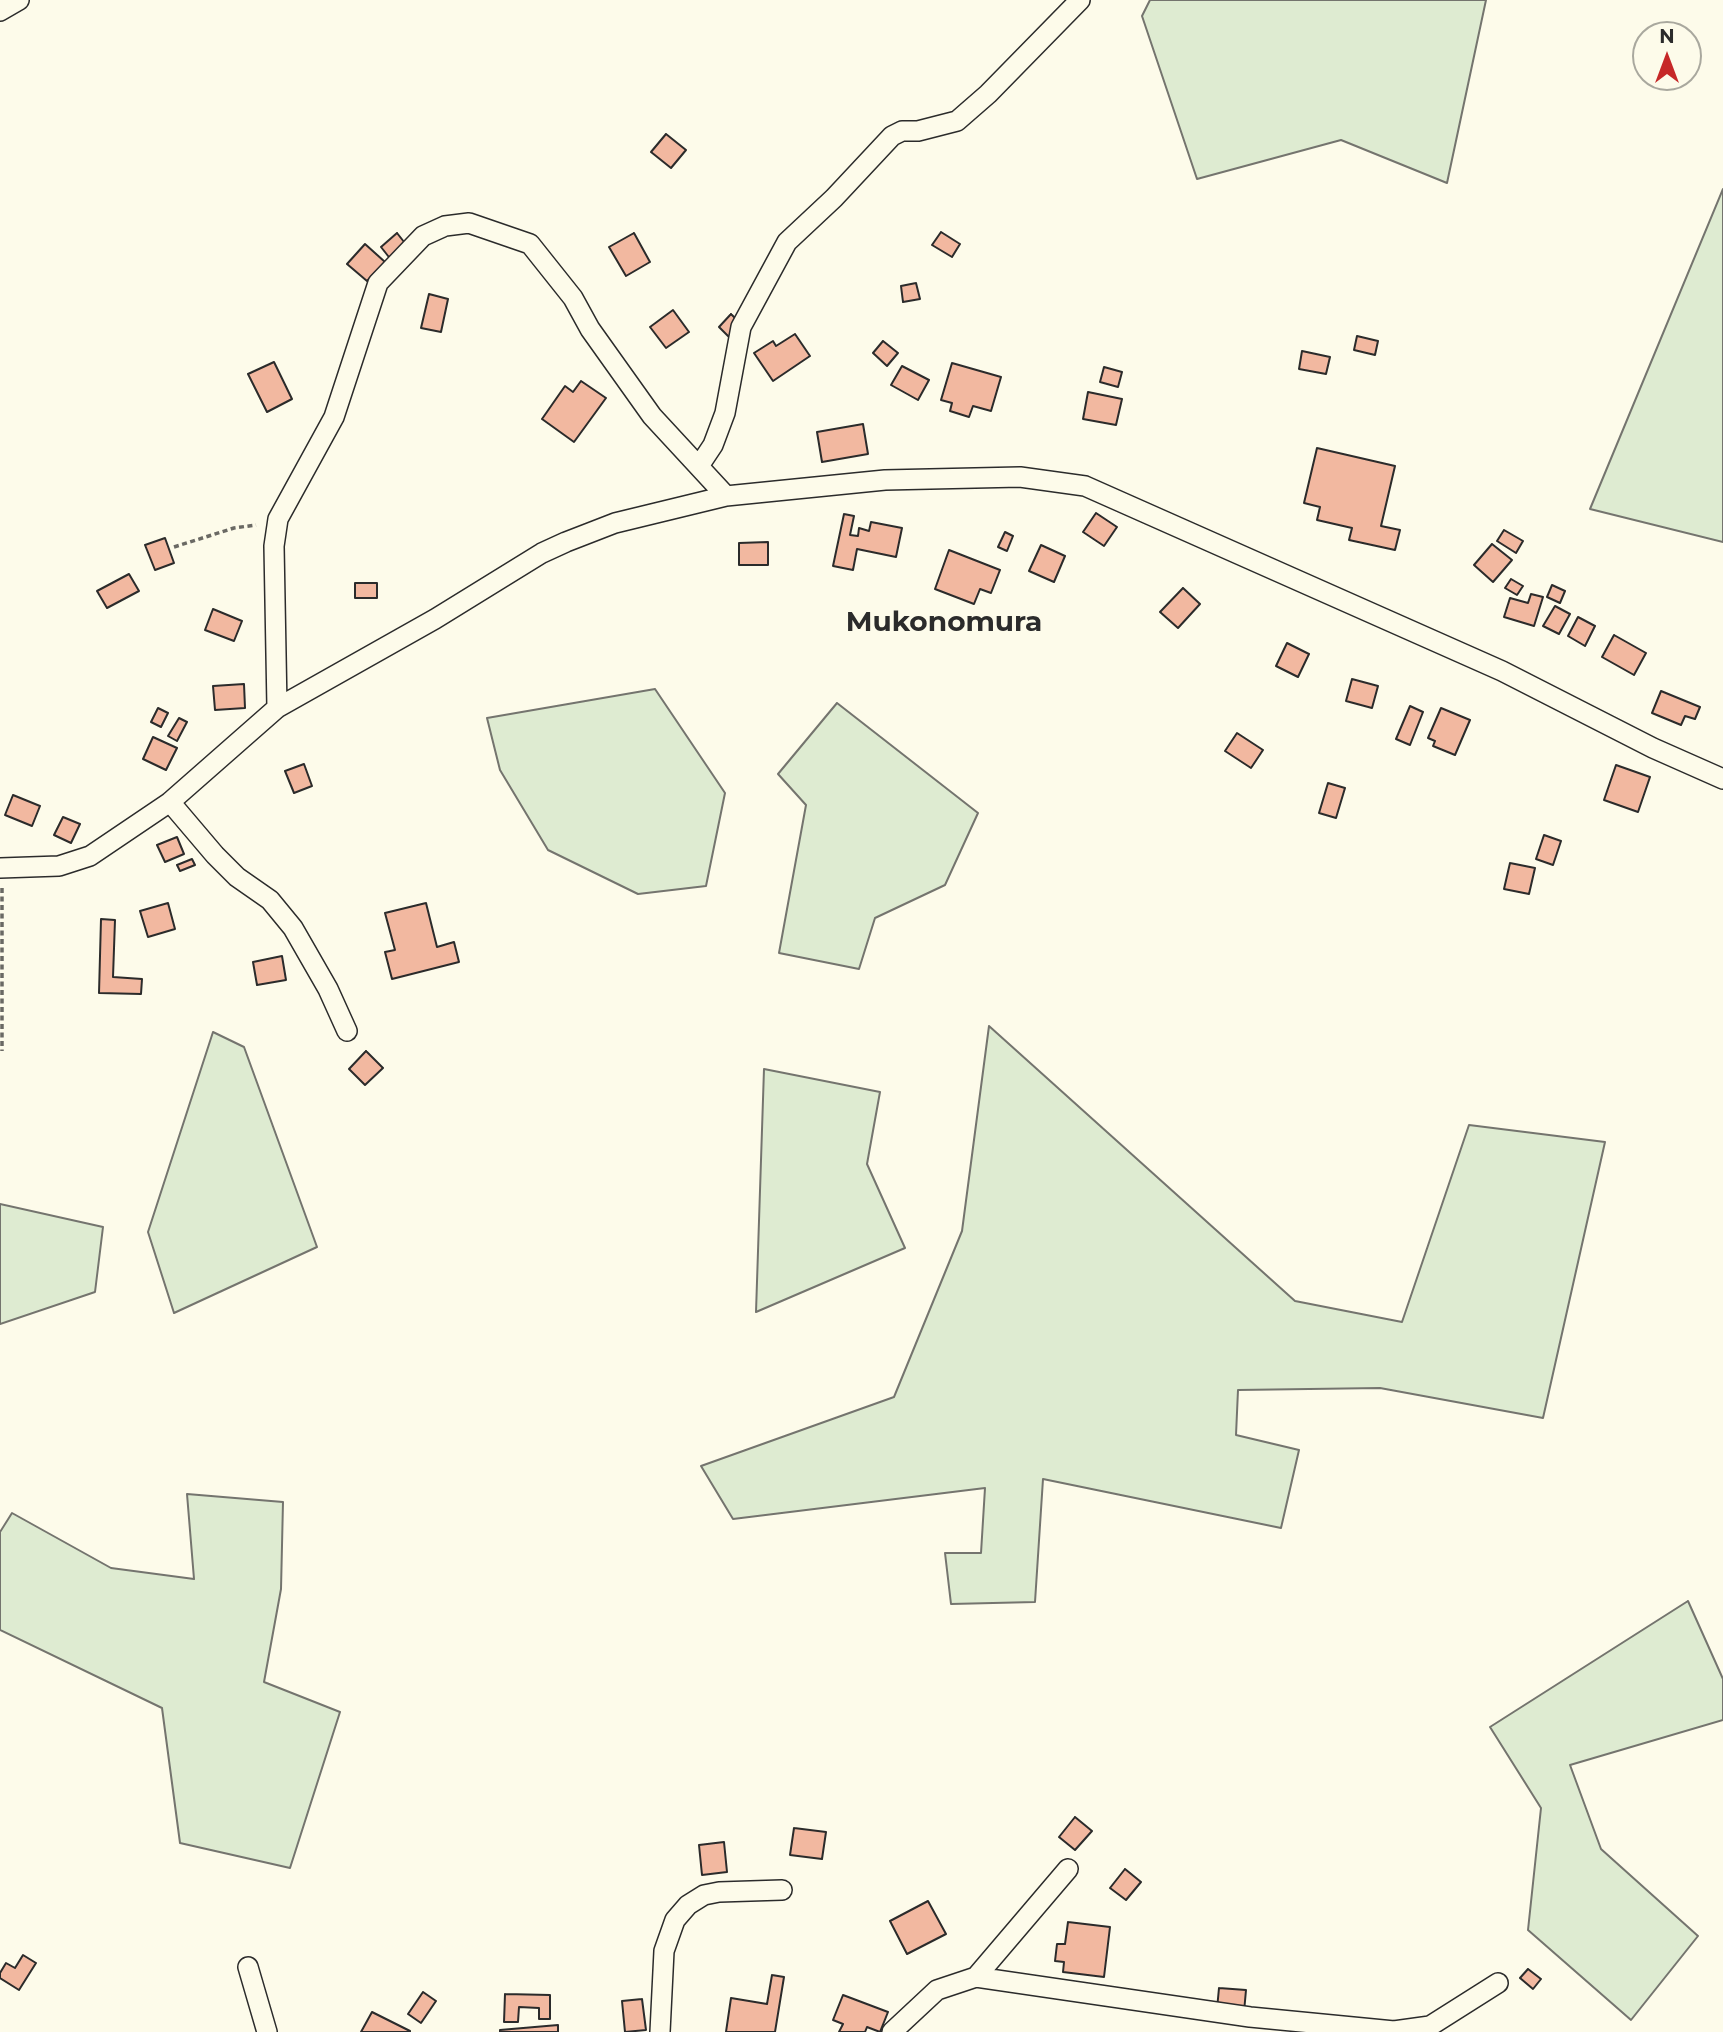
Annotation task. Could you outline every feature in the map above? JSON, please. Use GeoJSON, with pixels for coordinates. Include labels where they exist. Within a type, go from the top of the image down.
{"type":"FeatureCollection","features":[{"type":"Feature","properties":{"kind":"street"},"geometry":{"type":"LineString","coordinates":[[0,11],[19,0]]}},
{"type":"Feature","properties":{"kind":"street"},"geometry":{"type":"LineString","coordinates":[[699,466],[713,445],[725,413],[741,327],[787,242],[892,136],[902,131],[918,131],[957,121],[988,94],[1080,0]]}},
{"type":"Feature","properties":{"kind":"street"},"geometry":{"type":"LineString","coordinates":[[277,708],[274,546],[278,519],[334,417],[378,284],[424,236],[446,226],[469,223],[530,244],[573,298],[590,330],[652,416],[726,496]]}},
{"type":"Feature","properties":{"kind":"street"},"geometry":{"type":"LineString","coordinates":[[1,873],[75,862],[90,856],[170,803],[277,708],[435,619],[542,553],[615,523],[726,496],[930,478],[1020,477],[1085,486],[1503,671],[1677,760],[1723,779]]}},
{"type":"Feature","properties":{"kind":"street"},"geometry":{"type":"LineString","coordinates":[[170,803],[215,855],[237,877],[270,900],[293,928],[328,989],[347,1031]]}},
{"type":"Feature","properties":{"kind":"street"},"geometry":{"type":"LineString","coordinates":[[976,1977],[1068,1869]]}},
{"type":"Feature","properties":{"kind":"street"},"geometry":{"type":"LineString","coordinates":[[660,2032],[664,1951],[675,1920],[688,1905],[704,1895],[782,1890]]}},
{"type":"Feature","properties":{"kind":"street"},"geometry":{"type":"LineString","coordinates":[[248,1967],[267,2032]]}},
{"type":"Feature","properties":{"kind":"street"},"geometry":{"type":"LineString","coordinates":[[892,2032],[937,1990],[976,1977],[1250,2017],[1394,2031],[1430,2026],[1497,1983]]}},
{"type":"Feature","properties":{"kind":"path"},"geometry":{"type":"LineString","coordinates":[[174,547],[234,528],[278,519]]}},
{"type":"Feature","properties":{"kind":"path"},"geometry":{"type":"LineString","coordinates":[[1,873],[2,1051]]}},
{"type":"Feature","properties":{"kind":"green space"},"geometry":{"type":"Polygon","coordinates":[[[1150,0],[1486,0],[1447,183],[1341,140],[1197,179],[1142,16],[1150,0]]]}},
{"type":"Feature","properties":{"kind":"green space"},"geometry":{"type":"Polygon","coordinates":[[[1723,189],[1723,542],[1590,509],[1723,189]]]}},
{"type":"Feature","properties":{"kind":"green space"},"geometry":{"type":"Polygon","coordinates":[[[655,689],[725,793],[706,886],[638,894],[548,850],[500,770],[487,718],[655,689]]]}},
{"type":"Feature","properties":{"kind":"green space"},"geometry":{"type":"Polygon","coordinates":[[[837,703],[978,813],[945,885],[875,918],[859,969],[779,953],[806,805],[778,774],[837,703]]]}},
{"type":"Feature","properties":{"kind":"green space"},"geometry":{"type":"Polygon","coordinates":[[[989,1026],[1295,1301],[1402,1322],[1469,1125],[1605,1142],[1543,1418],[1380,1388],[1238,1390],[1236,1435],[1299,1450],[1281,1528],[1043,1479],[1035,1602],[951,1604],[945,1553],[981,1553],[985,1488],[733,1519],[701,1466],[894,1397],[962,1231],[989,1026]]]}},
{"type":"Feature","properties":{"kind":"green space"},"geometry":{"type":"Polygon","coordinates":[[[213,1032],[244,1047],[317,1247],[174,1313],[148,1232],[213,1032]]]}},
{"type":"Feature","properties":{"kind":"green space"},"geometry":{"type":"Polygon","coordinates":[[[764,1069],[880,1092],[867,1164],[905,1248],[756,1312],[764,1069]]]}},
{"type":"Feature","properties":{"kind":"green space"},"geometry":{"type":"Polygon","coordinates":[[[0,1204],[103,1227],[95,1292],[0,1324],[0,1204]]]}},
{"type":"Feature","properties":{"kind":"green space"},"geometry":{"type":"Polygon","coordinates":[[[187,1494],[283,1502],[281,1589],[264,1682],[340,1712],[290,1868],[180,1843],[162,1708],[0,1630],[0,1532],[12,1513],[111,1568],[194,1579],[187,1494]]]}},
{"type":"Feature","properties":{"kind":"green space"},"geometry":{"type":"Polygon","coordinates":[[[1688,1601],[1723,1679],[1723,1720],[1570,1765],[1601,1849],[1698,1936],[1631,2020],[1528,1930],[1541,1808],[1490,1727],[1688,1601]]]}},
{"type":"Feature","properties":{"kind":"building"},"geometry":{"type":"Polygon","coordinates":[[[666,134],[686,150],[671,168],[651,152],[666,134]]]}},
{"type":"Feature","properties":{"kind":"building"},"geometry":{"type":"Polygon","coordinates":[[[941,232],[960,244],[952,257],[932,245],[941,232]]]}},
{"type":"Feature","properties":{"kind":"building"},"geometry":{"type":"Polygon","coordinates":[[[397,233],[408,247],[392,261],[381,247],[397,233]]]}},
{"type":"Feature","properties":{"kind":"building"},"geometry":{"type":"Polygon","coordinates":[[[634,233],[650,262],[626,276],[609,247],[634,233]]]}},
{"type":"Feature","properties":{"kind":"building"},"geometry":{"type":"Polygon","coordinates":[[[365,244],[385,262],[367,281],[347,264],[365,244]]]}},
{"type":"Feature","properties":{"kind":"building"},"geometry":{"type":"Polygon","coordinates":[[[916,283],[920,299],[903,302],[901,286],[916,283]]]}},
{"type":"Feature","properties":{"kind":"building"},"geometry":{"type":"Polygon","coordinates":[[[429,294],[448,299],[441,332],[421,328],[429,294]]]}},
{"type":"Feature","properties":{"kind":"building"},"geometry":{"type":"Polygon","coordinates":[[[673,310],[689,332],[666,348],[650,327],[673,310]]]}},
{"type":"Feature","properties":{"kind":"building"},"geometry":{"type":"Polygon","coordinates":[[[731,314],[741,324],[729,337],[719,327],[731,314]]]}},
{"type":"Feature","properties":{"kind":"building"},"geometry":{"type":"Polygon","coordinates":[[[795,334],[810,356],[773,381],[754,353],[773,341],[776,346],[795,334]]]}},
{"type":"Feature","properties":{"kind":"building"},"geometry":{"type":"Polygon","coordinates":[[[1357,336],[1378,341],[1375,355],[1354,350],[1357,336]]]}},
{"type":"Feature","properties":{"kind":"building"},"geometry":{"type":"Polygon","coordinates":[[[883,341],[898,353],[887,366],[873,353],[883,341]]]}},
{"type":"Feature","properties":{"kind":"building"},"geometry":{"type":"Polygon","coordinates":[[[1302,351],[1330,357],[1326,374],[1299,369],[1302,351]]]}},
{"type":"Feature","properties":{"kind":"building"},"geometry":{"type":"Polygon","coordinates":[[[274,362],[292,399],[267,412],[248,374],[274,362]]]}},
{"type":"Feature","properties":{"kind":"building"},"geometry":{"type":"Polygon","coordinates":[[[952,363],[1001,377],[991,411],[973,406],[969,417],[950,411],[952,403],[941,400],[952,363]]]}},
{"type":"Feature","properties":{"kind":"building"},"geometry":{"type":"Polygon","coordinates":[[[902,366],[929,380],[918,400],[891,385],[902,366]]]}},
{"type":"Feature","properties":{"kind":"building"},"geometry":{"type":"Polygon","coordinates":[[[1104,367],[1122,372],[1118,387],[1100,382],[1104,367]]]}},
{"type":"Feature","properties":{"kind":"building"},"geometry":{"type":"Polygon","coordinates":[[[581,381],[606,398],[574,442],[542,419],[565,386],[573,392],[581,381]]]}},
{"type":"Feature","properties":{"kind":"building"},"geometry":{"type":"Polygon","coordinates":[[[1088,392],[1122,399],[1116,425],[1083,419],[1088,392]]]}},
{"type":"Feature","properties":{"kind":"building"},"geometry":{"type":"Polygon","coordinates":[[[863,424],[868,454],[822,462],[817,432],[863,424]]]}},
{"type":"Feature","properties":{"kind":"building"},"geometry":{"type":"Polygon","coordinates":[[[1317,448],[1395,466],[1381,526],[1400,530],[1395,550],[1349,540],[1352,528],[1317,520],[1320,507],[1304,503],[1317,448]]]}},
{"type":"Feature","properties":{"kind":"building"},"geometry":{"type":"Polygon","coordinates":[[[1096,513],[1117,527],[1104,546],[1083,532],[1096,513]]]}},
{"type":"Feature","properties":{"kind":"building"},"geometry":{"type":"Polygon","coordinates":[[[844,514],[854,516],[850,535],[858,536],[859,528],[869,531],[871,522],[902,528],[896,557],[857,549],[853,570],[833,566],[844,514]]]}},
{"type":"Feature","properties":{"kind":"building"},"geometry":{"type":"Polygon","coordinates":[[[1504,530],[1523,541],[1516,553],[1497,541],[1504,530]]]}},
{"type":"Feature","properties":{"kind":"building"},"geometry":{"type":"Polygon","coordinates":[[[1005,532],[1013,536],[1007,551],[998,547],[1005,532]]]}},
{"type":"Feature","properties":{"kind":"building"},"geometry":{"type":"Polygon","coordinates":[[[165,538],[174,563],[155,570],[145,545],[165,538]]]}},
{"type":"Feature","properties":{"kind":"building"},"geometry":{"type":"Polygon","coordinates":[[[768,542],[768,565],[739,565],[739,543],[768,542]]]}},
{"type":"Feature","properties":{"kind":"building"},"geometry":{"type":"Polygon","coordinates":[[[1492,544],[1512,560],[1493,582],[1474,565],[1492,544]]]}},
{"type":"Feature","properties":{"kind":"building"},"geometry":{"type":"Polygon","coordinates":[[[1041,545],[1065,556],[1054,582],[1029,571],[1041,545]]]}},
{"type":"Feature","properties":{"kind":"building"},"geometry":{"type":"Polygon","coordinates":[[[949,550],[1000,570],[991,593],[980,589],[974,604],[935,589],[949,550]]]}},
{"type":"Feature","properties":{"kind":"building"},"geometry":{"type":"Polygon","coordinates":[[[129,574],[139,591],[107,608],[97,591],[129,574]]]}},
{"type":"Feature","properties":{"kind":"building"},"geometry":{"type":"Polygon","coordinates":[[[1511,579],[1523,586],[1517,595],[1505,588],[1511,579]]]}},
{"type":"Feature","properties":{"kind":"building"},"geometry":{"type":"Polygon","coordinates":[[[355,583],[377,583],[377,598],[355,598],[355,583]]]}},
{"type":"Feature","properties":{"kind":"building"},"geometry":{"type":"Polygon","coordinates":[[[1552,585],[1565,591],[1560,603],[1547,597],[1552,585]]]}},
{"type":"Feature","properties":{"kind":"building"},"geometry":{"type":"Polygon","coordinates":[[[1183,588],[1200,604],[1178,628],[1160,612],[1183,588]]]}},
{"type":"Feature","properties":{"kind":"building"},"geometry":{"type":"Polygon","coordinates":[[[1531,594],[1543,597],[1534,626],[1504,617],[1510,598],[1528,603],[1531,594]]]}},
{"type":"Feature","properties":{"kind":"building"},"geometry":{"type":"Polygon","coordinates":[[[1555,606],[1570,614],[1559,634],[1543,626],[1555,606]]]}},
{"type":"Feature","properties":{"kind":"building"},"geometry":{"type":"Polygon","coordinates":[[[213,609],[242,621],[234,641],[205,630],[213,609]]]}},
{"type":"Feature","properties":{"kind":"building"},"geometry":{"type":"Polygon","coordinates":[[[1578,617],[1595,626],[1585,646],[1568,636],[1578,617]]]}},
{"type":"Feature","properties":{"kind":"building"},"geometry":{"type":"Polygon","coordinates":[[[1614,635],[1646,653],[1634,675],[1602,657],[1614,635]]]}},
{"type":"Feature","properties":{"kind":"building"},"geometry":{"type":"Polygon","coordinates":[[[1287,643],[1309,654],[1298,677],[1276,666],[1287,643]]]}},
{"type":"Feature","properties":{"kind":"building"},"geometry":{"type":"Polygon","coordinates":[[[1352,679],[1378,686],[1372,708],[1346,701],[1352,679]]]}},
{"type":"Feature","properties":{"kind":"building"},"geometry":{"type":"Polygon","coordinates":[[[244,684],[245,708],[215,710],[213,686],[244,684]]]}},
{"type":"Feature","properties":{"kind":"building"},"geometry":{"type":"Polygon","coordinates":[[[1661,691],[1700,707],[1695,719],[1685,716],[1681,725],[1652,713],[1661,691]]]}},
{"type":"Feature","properties":{"kind":"building"},"geometry":{"type":"Polygon","coordinates":[[[1410,706],[1423,712],[1410,745],[1396,739],[1410,706]]]}},
{"type":"Feature","properties":{"kind":"building"},"geometry":{"type":"Polygon","coordinates":[[[158,708],[168,713],[161,727],[151,722],[158,708]]]}},
{"type":"Feature","properties":{"kind":"building"},"geometry":{"type":"Polygon","coordinates":[[[1441,708],[1470,720],[1455,755],[1433,746],[1435,741],[1428,738],[1441,708]]]}},
{"type":"Feature","properties":{"kind":"building"},"geometry":{"type":"Polygon","coordinates":[[[179,718],[187,722],[177,741],[168,736],[179,718]]]}},
{"type":"Feature","properties":{"kind":"building"},"geometry":{"type":"Polygon","coordinates":[[[1237,733],[1263,750],[1251,768],[1225,751],[1237,733]]]}},
{"type":"Feature","properties":{"kind":"building"},"geometry":{"type":"Polygon","coordinates":[[[153,737],[177,748],[166,770],[143,759],[153,737]]]}},
{"type":"Feature","properties":{"kind":"building"},"geometry":{"type":"Polygon","coordinates":[[[304,764],[312,786],[294,793],[285,771],[304,764]]]}},
{"type":"Feature","properties":{"kind":"building"},"geometry":{"type":"Polygon","coordinates":[[[1616,765],[1650,777],[1638,812],[1604,800],[1616,765]]]}},
{"type":"Feature","properties":{"kind":"building"},"geometry":{"type":"Polygon","coordinates":[[[1328,783],[1345,788],[1336,818],[1319,813],[1328,783]]]}},
{"type":"Feature","properties":{"kind":"building"},"geometry":{"type":"Polygon","coordinates":[[[13,795],[40,806],[32,826],[5,815],[13,795]]]}},
{"type":"Feature","properties":{"kind":"building"},"geometry":{"type":"Polygon","coordinates":[[[63,817],[80,824],[71,843],[54,835],[63,817]]]}},
{"type":"Feature","properties":{"kind":"building"},"geometry":{"type":"Polygon","coordinates":[[[1544,835],[1561,841],[1553,865],[1536,859],[1544,835]]]}},
{"type":"Feature","properties":{"kind":"building"},"geometry":{"type":"Polygon","coordinates":[[[177,837],[184,854],[165,862],[157,845],[177,837]]]}},
{"type":"Feature","properties":{"kind":"building"},"geometry":{"type":"Polygon","coordinates":[[[192,859],[195,865],[180,871],[177,865],[192,859]]]}},
{"type":"Feature","properties":{"kind":"building"},"geometry":{"type":"Polygon","coordinates":[[[1510,863],[1535,868],[1529,894],[1504,889],[1510,863]]]}},
{"type":"Feature","properties":{"kind":"building"},"geometry":{"type":"Polygon","coordinates":[[[168,903],[175,929],[148,937],[140,911],[168,903]]]}},
{"type":"Feature","properties":{"kind":"building"},"geometry":{"type":"Polygon","coordinates":[[[426,903],[437,947],[454,942],[459,962],[392,979],[385,952],[395,950],[385,913],[426,903]]]}},
{"type":"Feature","properties":{"kind":"building"},"geometry":{"type":"Polygon","coordinates":[[[101,919],[115,920],[113,977],[142,979],[141,994],[99,993],[101,919]]]}},
{"type":"Feature","properties":{"kind":"building"},"geometry":{"type":"Polygon","coordinates":[[[282,956],[286,980],[257,985],[253,962],[282,956]]]}},
{"type":"Feature","properties":{"kind":"building"},"geometry":{"type":"Polygon","coordinates":[[[366,1051],[383,1068],[365,1085],[349,1069],[366,1051]]]}},
{"type":"Feature","properties":{"kind":"building"},"geometry":{"type":"Polygon","coordinates":[[[1075,1817],[1092,1831],[1075,1850],[1059,1837],[1075,1817]]]}},
{"type":"Feature","properties":{"kind":"building"},"geometry":{"type":"Polygon","coordinates":[[[794,1828],[826,1832],[822,1859],[790,1855],[794,1828]]]}},
{"type":"Feature","properties":{"kind":"building"},"geometry":{"type":"Polygon","coordinates":[[[724,1842],[727,1872],[702,1875],[699,1845],[724,1842]]]}},
{"type":"Feature","properties":{"kind":"building"},"geometry":{"type":"Polygon","coordinates":[[[1125,1869],[1141,1882],[1126,1900],[1110,1888],[1125,1869]]]}},
{"type":"Feature","properties":{"kind":"building"},"geometry":{"type":"Polygon","coordinates":[[[928,1901],[946,1934],[907,1954],[890,1921],[928,1901]]]}},
{"type":"Feature","properties":{"kind":"building"},"geometry":{"type":"Polygon","coordinates":[[[1068,1922],[1110,1927],[1104,1977],[1063,1972],[1064,1962],[1055,1961],[1057,1944],[1065,1944],[1068,1922]]]}},
{"type":"Feature","properties":{"kind":"building"},"geometry":{"type":"Polygon","coordinates":[[[23,1955],[36,1963],[19,1990],[0,1978],[0,1973],[6,1963],[15,1968],[23,1955]]]}},
{"type":"Feature","properties":{"kind":"building"},"geometry":{"type":"Polygon","coordinates":[[[1528,1969],[1541,1979],[1533,1989],[1520,1978],[1528,1969]]]}},
{"type":"Feature","properties":{"kind":"building"},"geometry":{"type":"Polygon","coordinates":[[[772,1975],[784,1977],[775,2032],[726,2032],[731,1998],[767,2004],[772,1975]]]}},
{"type":"Feature","properties":{"kind":"building"},"geometry":{"type":"Polygon","coordinates":[[[1219,1988],[1246,1990],[1244,2012],[1217,2009],[1219,1988]]]}},
{"type":"Feature","properties":{"kind":"building"},"geometry":{"type":"Polygon","coordinates":[[[423,1992],[436,2001],[421,2023],[408,2014],[423,1992]]]}},
{"type":"Feature","properties":{"kind":"building"},"geometry":{"type":"Polygon","coordinates":[[[505,1994],[550,1995],[550,2019],[539,2019],[539,2008],[519,2007],[518,2022],[504,2022],[505,1994]]]}},
{"type":"Feature","properties":{"kind":"building"},"geometry":{"type":"Polygon","coordinates":[[[843,1995],[888,2012],[880,2032],[867,2027],[865,2032],[839,2032],[843,2024],[833,2020],[843,1995]]]}},
{"type":"Feature","properties":{"kind":"building"},"geometry":{"type":"Polygon","coordinates":[[[642,1999],[646,2030],[625,2032],[622,2001],[642,1999]]]}},
{"type":"Feature","properties":{"kind":"building"},"geometry":{"type":"Polygon","coordinates":[[[372,2012],[410,2031],[410,2032],[361,2032],[372,2012]]]}},
{"type":"Feature","properties":{"kind":"building"},"geometry":{"type":"Polygon","coordinates":[[[558,2025],[558,2032],[500,2032],[500,2030],[558,2025]]]}},
{"type":"Feature","properties":{"kind":"district","name":"Mukonomura"},"geometry":{"type":"Point","coordinates":[944,623]}}]}
